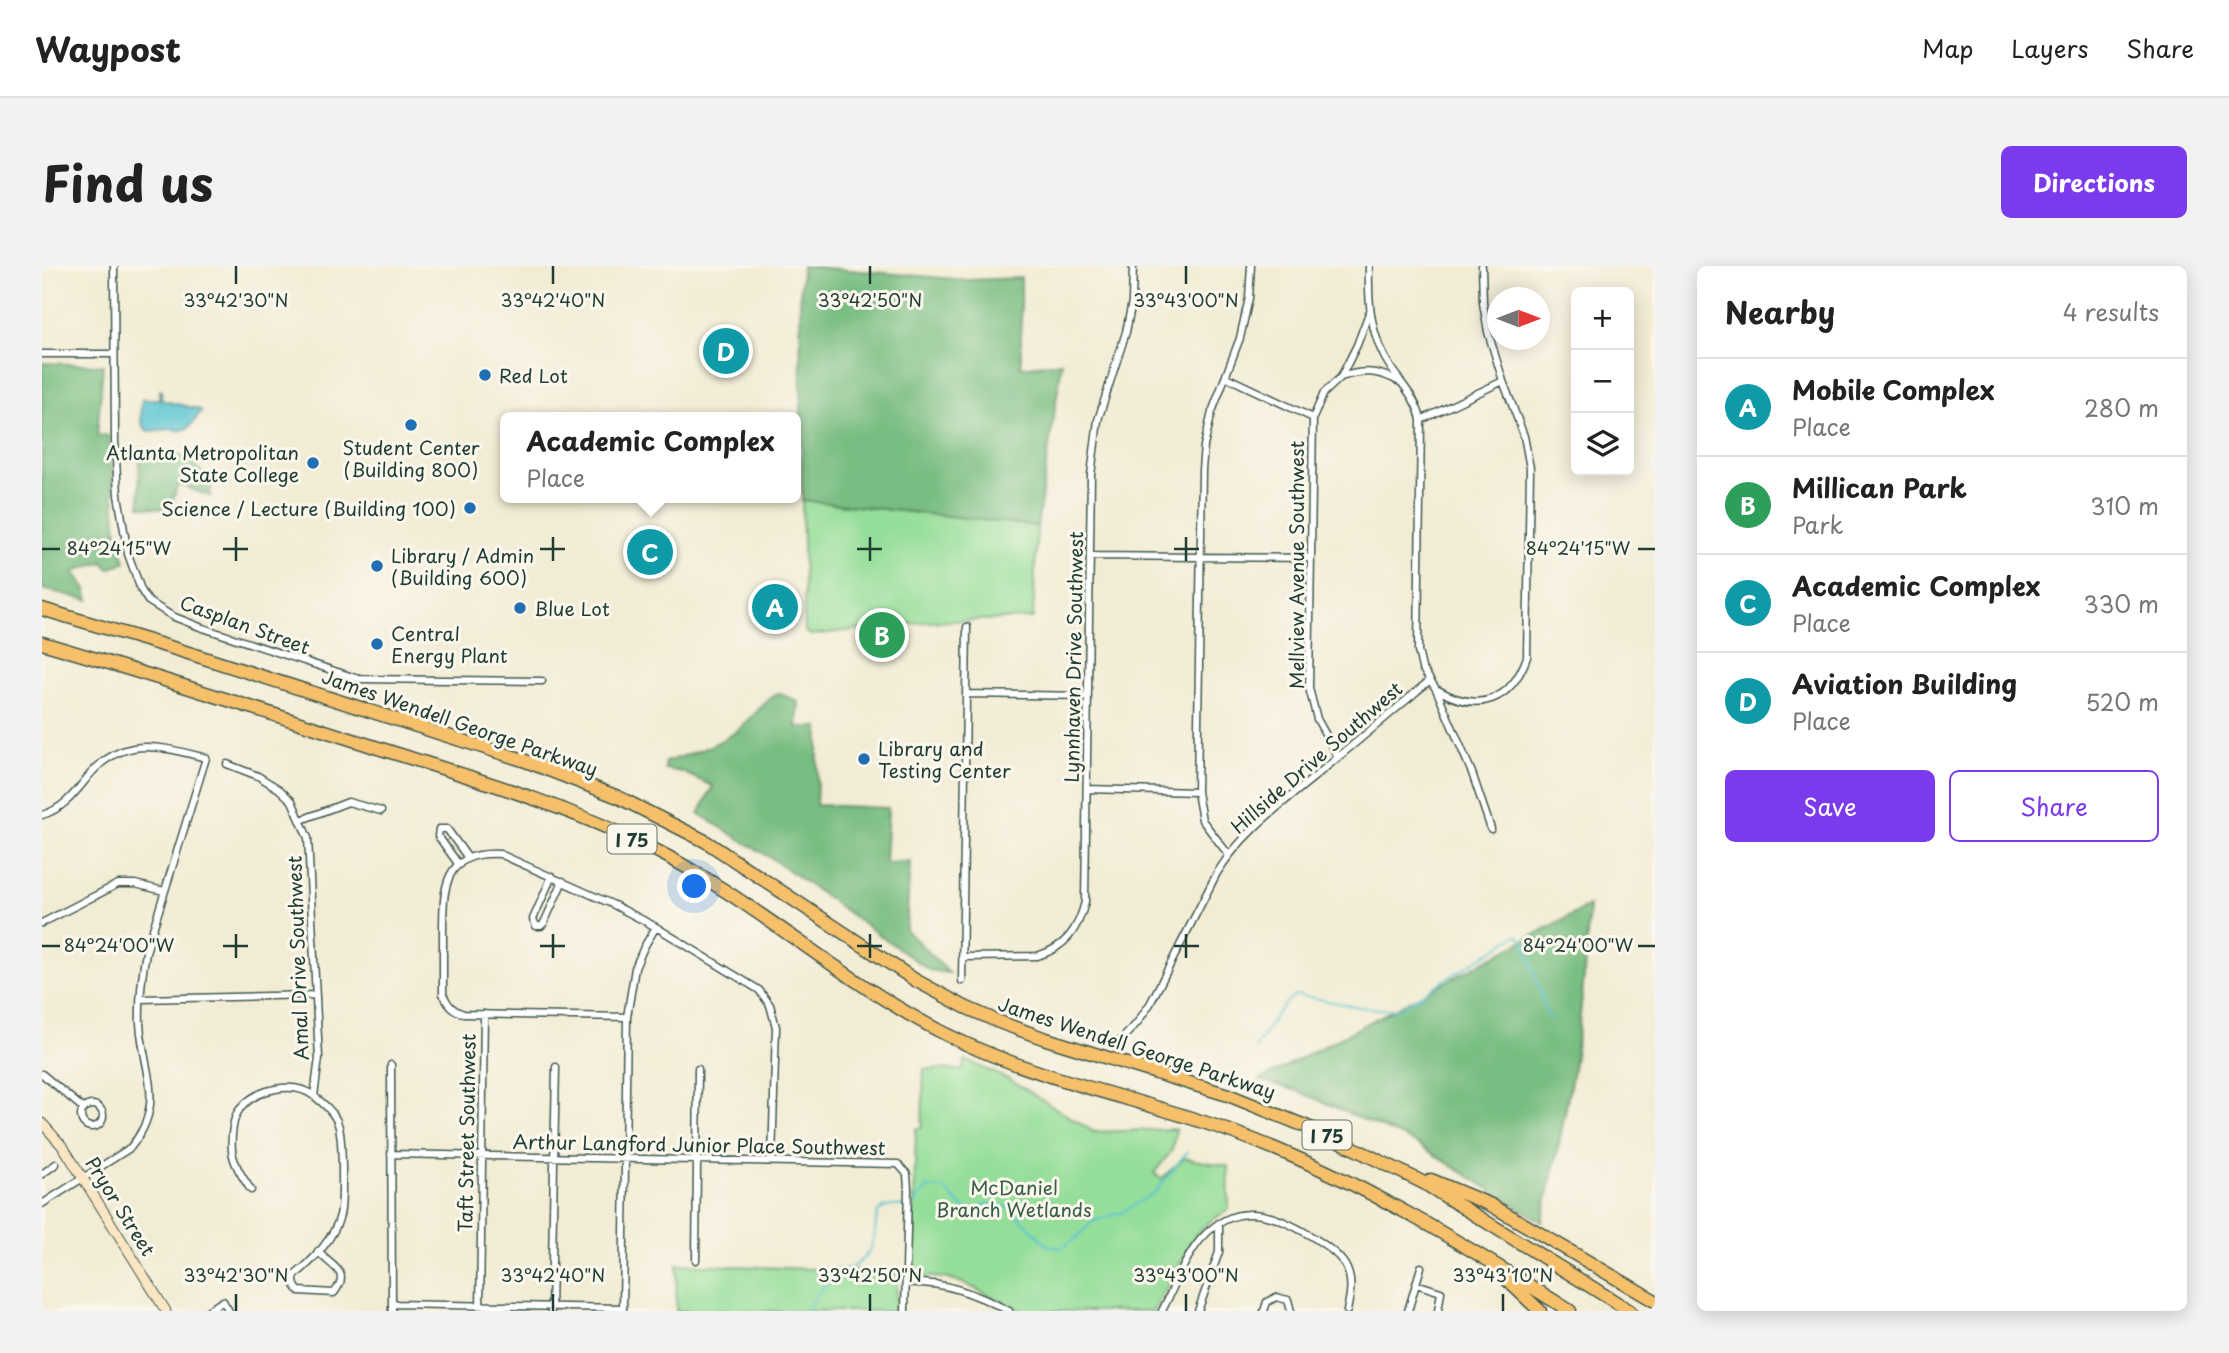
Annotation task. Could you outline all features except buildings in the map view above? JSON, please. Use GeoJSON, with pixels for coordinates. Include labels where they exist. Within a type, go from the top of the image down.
{"type":"FeatureCollection","features":[{"type":"Feature","properties":{"kind":"highway","name":"James Wendell George Parkway"},"geometry":{"type":"LineString","coordinates":[[42,609],[462,740],[596,787],[715,847],[915,981],[973,1011],[1042,1038],[1252,1104],[1325,1133],[1388,1164],[1511,1236],[1630,1311]]}},
{"type":"Feature","properties":{"kind":"highway","name":"I 75"},"geometry":{"type":"LineString","coordinates":[[42,643],[503,788],[585,817],[696,873],[880,996],[947,1035],[1023,1067],[1185,1116],[1281,1150],[1395,1205],[1570,1311]]}},
{"type":"Feature","properties":{"kind":"highway"},"geometry":{"type":"LineString","coordinates":[[1388,1164],[1474,1197],[1655,1301]]}},
{"type":"Feature","properties":{"kind":"highway"},"geometry":{"type":"LineString","coordinates":[[1501,1271],[1539,1310]]}},
{"type":"Feature","properties":{"kind":"main road","name":"Pryor Street"},"geometry":{"type":"LineString","coordinates":[[42,1123],[64,1148],[166,1311]]}},
{"type":"Feature","properties":{"kind":"street","name":"Casplan Street"},"geometry":{"type":"LineString","coordinates":[[114,266],[114,441],[120,517],[132,569],[148,601],[172,616],[200,627],[359,679],[542,681]]}},
{"type":"Feature","properties":{"kind":"street","name":"Lynnhaven Drive Southwest"},"geometry":{"type":"LineString","coordinates":[[962,957],[1037,956],[1057,948],[1073,933],[1081,919],[1085,902],[1091,475],[1096,429],[1126,332],[1132,302],[1133,266]]}},
{"type":"Feature","properties":{"kind":"street"},"geometry":{"type":"LineString","coordinates":[[1228,855],[1202,820],[1197,792],[1204,446],[1212,411],[1243,325],[1249,298],[1251,266]]}},
{"type":"Feature","properties":{"kind":"street"},"geometry":{"type":"LineString","coordinates":[[1369,266],[1370,312],[1381,351],[1415,401],[1422,421],[1418,652],[1422,668],[1436,689],[1451,698],[1476,703],[1502,694],[1514,684],[1527,657],[1530,468],[1524,436],[1503,381],[1485,312],[1482,266]]}},
{"type":"Feature","properties":{"kind":"street","name":"Mellview Avenue Southwest"},"geometry":{"type":"LineString","coordinates":[[1338,757],[1317,719],[1309,688],[1312,418],[1324,393],[1341,377],[1370,312]]}},
{"type":"Feature","properties":{"kind":"street"},"geometry":{"type":"LineString","coordinates":[[42,354],[114,354]]}},
{"type":"Feature","properties":{"kind":"street"},"geometry":{"type":"LineString","coordinates":[[1341,377],[1370,370],[1402,382]]}},
{"type":"Feature","properties":{"kind":"street"},"geometry":{"type":"LineString","coordinates":[[1226,377],[1312,418]]}},
{"type":"Feature","properties":{"kind":"street"},"geometry":{"type":"LineString","coordinates":[[1422,421],[1503,381]]}},
{"type":"Feature","properties":{"kind":"street"},"geometry":{"type":"LineString","coordinates":[[1090,556],[1310,558]]}},
{"type":"Feature","properties":{"kind":"street"},"geometry":{"type":"LineString","coordinates":[[962,981],[967,627]]}},
{"type":"Feature","properties":{"kind":"street","name":"Hillside Drive Southwest"},"geometry":{"type":"LineString","coordinates":[[1121,1040],[1150,1004],[1228,855],[1242,839],[1429,681]]}},
{"type":"Feature","properties":{"kind":"street"},"geometry":{"type":"LineString","coordinates":[[1436,689],[1472,773],[1491,829]]}},
{"type":"Feature","properties":{"kind":"street"},"geometry":{"type":"LineString","coordinates":[[966,694],[1088,696]]}},
{"type":"Feature","properties":{"kind":"street"},"geometry":{"type":"LineString","coordinates":[[42,815],[59,808],[70,799],[102,762],[132,748],[162,746],[206,758],[146,952],[140,999],[142,1042],[151,1094],[149,1119],[130,1148],[42,1204]]}},
{"type":"Feature","properties":{"kind":"street","name":"Amal Drive Southwest"},"geometry":{"type":"LineString","coordinates":[[228,764],[258,776],[279,789],[292,802],[308,838],[319,1058],[314,1096],[306,1090],[280,1088],[258,1094],[239,1110],[232,1132],[232,1153],[251,1190]]}},
{"type":"Feature","properties":{"kind":"street"},"geometry":{"type":"LineString","coordinates":[[1087,789],[1197,792]]}},
{"type":"Feature","properties":{"kind":"street"},"geometry":{"type":"LineString","coordinates":[[301,820],[348,802],[382,811]]}},
{"type":"Feature","properties":{"kind":"street"},"geometry":{"type":"LineString","coordinates":[[468,858],[447,829],[439,829],[438,836],[459,865],[468,858],[484,853],[500,854],[563,881],[656,927],[759,990],[770,1005],[776,1027],[772,1161]]}},
{"type":"Feature","properties":{"kind":"street","name":"Taft Street Southwest"},"geometry":{"type":"LineString","coordinates":[[459,865],[448,879],[443,894],[443,994],[447,1004],[456,1011],[464,1014],[484,1014],[480,1308]]}},
{"type":"Feature","properties":{"kind":"street"},"geometry":{"type":"LineString","coordinates":[[552,876],[533,919],[536,926],[544,923],[563,881]]}},
{"type":"Feature","properties":{"kind":"street"},"geometry":{"type":"LineString","coordinates":[[42,923],[118,884],[135,884],[164,891]]}},
{"type":"Feature","properties":{"kind":"street"},"geometry":{"type":"LineString","coordinates":[[391,1065],[392,1307],[623,1309],[627,1017],[635,968],[656,927]]}},
{"type":"Feature","properties":{"kind":"street"},"geometry":{"type":"LineString","coordinates":[[140,999],[316,995]]}},
{"type":"Feature","properties":{"kind":"street"},"geometry":{"type":"LineString","coordinates":[[484,1014],[627,1017]]}},
{"type":"Feature","properties":{"kind":"street"},"geometry":{"type":"LineString","coordinates":[[551,1309],[556,1067]]}},
{"type":"Feature","properties":{"kind":"street"},"geometry":{"type":"LineString","coordinates":[[696,1259],[698,1069]]}},
{"type":"Feature","properties":{"kind":"street"},"geometry":{"type":"LineString","coordinates":[[42,1074],[83,1109]]}},
{"type":"Feature","properties":{"kind":"street"},"geometry":{"type":"LineString","coordinates":[[314,1096],[325,1104],[338,1123],[341,1145],[340,1215],[331,1235],[295,1275],[295,1287],[305,1293],[334,1293],[342,1278],[336,1267],[318,1251]]}},
{"type":"Feature","properties":{"kind":"street","name":"Arthur Langford Junior Place Southwest"},"geometry":{"type":"LineString","coordinates":[[391,1154],[898,1164],[907,1174],[908,1189],[905,1311]]}},
{"type":"Feature","properties":{"kind":"street"},"geometry":{"type":"LineString","coordinates":[[42,1174],[56,1164]]}},
{"type":"Feature","properties":{"kind":"street"},"geometry":{"type":"LineString","coordinates":[[1162,1311],[1196,1245],[1208,1231],[1236,1215],[1260,1214],[1273,1218],[1328,1248],[1339,1257],[1351,1280],[1347,1311]]}},
{"type":"Feature","properties":{"kind":"street"},"geometry":{"type":"LineString","coordinates":[[1198,1311],[1219,1252],[1219,1223]]}},
{"type":"Feature","properties":{"kind":"street"},"geometry":{"type":"LineString","coordinates":[[1408,1311],[1421,1268]]}},
{"type":"Feature","properties":{"kind":"street"},"geometry":{"type":"LineString","coordinates":[[906,1283],[922,1282],[949,1286],[967,1291],[1009,1311]]}},
{"type":"Feature","properties":{"kind":"street"},"geometry":{"type":"LineString","coordinates":[[1416,1284],[1441,1292],[1438,1311]]}},
{"type":"Feature","properties":{"kind":"street"},"geometry":{"type":"LineString","coordinates":[[1264,1311],[1266,1302],[1276,1297],[1287,1300],[1292,1311]]}},
{"type":"Feature","properties":{"kind":"street"},"geometry":{"type":"LineString","coordinates":[[207,1311],[223,1301],[229,1311]]}},
{"type":"Feature","properties":{"kind":"green space"},"geometry":{"type":"Polygon","coordinates":[[[802,266],[967,280],[1021,278],[1021,367],[1062,362],[1037,526],[802,500],[802,266]]]}},
{"type":"Feature","properties":{"kind":"green space"},"geometry":{"type":"Polygon","coordinates":[[[42,363],[103,365],[97,435],[109,436],[117,534],[125,562],[109,569],[103,562],[74,571],[86,589],[89,600],[42,589],[42,363]]]}},
{"type":"Feature","properties":{"kind":"green space"},"geometry":{"type":"Polygon","coordinates":[[[139,449],[189,458],[202,473],[212,478],[210,496],[178,484],[170,510],[140,506],[139,449]]]}},
{"type":"Feature","properties":{"kind":"green space"},"geometry":{"type":"Polygon","coordinates":[[[802,500],[1037,526],[1033,618],[925,622],[811,635],[805,632],[802,500]]]}},
{"type":"Feature","properties":{"kind":"green space"},"geometry":{"type":"Polygon","coordinates":[[[778,693],[799,702],[797,727],[819,727],[816,805],[888,808],[885,863],[910,862],[906,930],[949,973],[929,970],[774,860],[699,814],[713,786],[682,772],[665,769],[665,762],[693,753],[737,731],[778,693]]]}},
{"type":"Feature","properties":{"kind":"green space"},"geometry":{"type":"Polygon","coordinates":[[[1589,906],[1575,1055],[1542,1222],[1414,1142],[1298,1091],[1260,1080],[1589,906]]]}},
{"type":"Feature","properties":{"kind":"green space","name":"McDaniel Branch Wetlands"},"geometry":{"type":"Polygon","coordinates":[[[965,1060],[1010,1080],[1094,1132],[1176,1129],[1172,1150],[1154,1173],[1161,1179],[1184,1158],[1228,1166],[1229,1209],[1204,1226],[1195,1236],[1154,1311],[1022,1311],[963,1283],[912,1275],[916,1128],[922,1128],[924,1069],[963,1070],[965,1060]]]}},
{"type":"Feature","properties":{"kind":"green space"},"geometry":{"type":"Polygon","coordinates":[[[677,1264],[897,1272],[896,1311],[676,1311],[677,1264]]]}},
{"type":"Feature","properties":{"kind":"water"},"geometry":{"type":"Polygon","coordinates":[[[160,390],[161,400],[201,410],[189,427],[182,430],[150,431],[144,427],[141,416],[142,399],[159,399],[160,390]]]}},
{"type":"Feature","properties":{"kind":"waterway"},"geometry":{"type":"LineString","coordinates":[[1255,1049],[1278,1012],[1296,995],[1358,1007],[1398,1009],[1517,935],[1524,940],[1549,1020]]}},
{"type":"Feature","properties":{"kind":"waterway"},"geometry":{"type":"LineString","coordinates":[[910,1205],[915,1205],[928,1188],[945,1189],[961,1206],[970,1210],[987,1204],[1012,1209],[1048,1246],[1061,1248],[1074,1240],[1092,1222],[1122,1212],[1154,1193],[1187,1152]]}},
{"type":"Feature","properties":{"kind":"waterway"},"geometry":{"type":"LineString","coordinates":[[807,1311],[826,1285],[866,1256],[873,1241],[879,1212],[883,1208],[905,1206]]}},
{"type":"Feature","properties":{"kind":"place","name":"Aviation Building"},"geometry":{"type":"Point","coordinates":[726,351]}},
{"type":"Feature","properties":{"kind":"place","name":"Red Lot"},"geometry":{"type":"Point","coordinates":[485,375]}},
{"type":"Feature","properties":{"kind":"place","name":"Student Center (Building 800)"},"geometry":{"type":"Point","coordinates":[411,425]}},
{"type":"Feature","properties":{"kind":"place","name":"Atlanta Metropolitan State College"},"geometry":{"type":"Point","coordinates":[313,463]}},
{"type":"Feature","properties":{"kind":"place","name":"Science / Lecture (Building 100)"},"geometry":{"type":"Point","coordinates":[470,508]}},
{"type":"Feature","properties":{"kind":"place","name":"Academic Complex"},"geometry":{"type":"Point","coordinates":[650,552]}},
{"type":"Feature","properties":{"kind":"place","name":"Library / Admin (Building 600)"},"geometry":{"type":"Point","coordinates":[377,566]}},
{"type":"Feature","properties":{"kind":"place","name":"Mobile Complex"},"geometry":{"type":"Point","coordinates":[775,607]}},
{"type":"Feature","properties":{"kind":"place","name":"Blue Lot"},"geometry":{"type":"Point","coordinates":[520,608]}},
{"type":"Feature","properties":{"kind":"place","name":"Millican Park"},"geometry":{"type":"Point","coordinates":[882,635]}},
{"type":"Feature","properties":{"kind":"place","name":"Central Energy Plant"},"geometry":{"type":"Point","coordinates":[377,644]}},
{"type":"Feature","properties":{"kind":"place","name":"Library and Testing Center"},"geometry":{"type":"Point","coordinates":[864,759]}}]}
